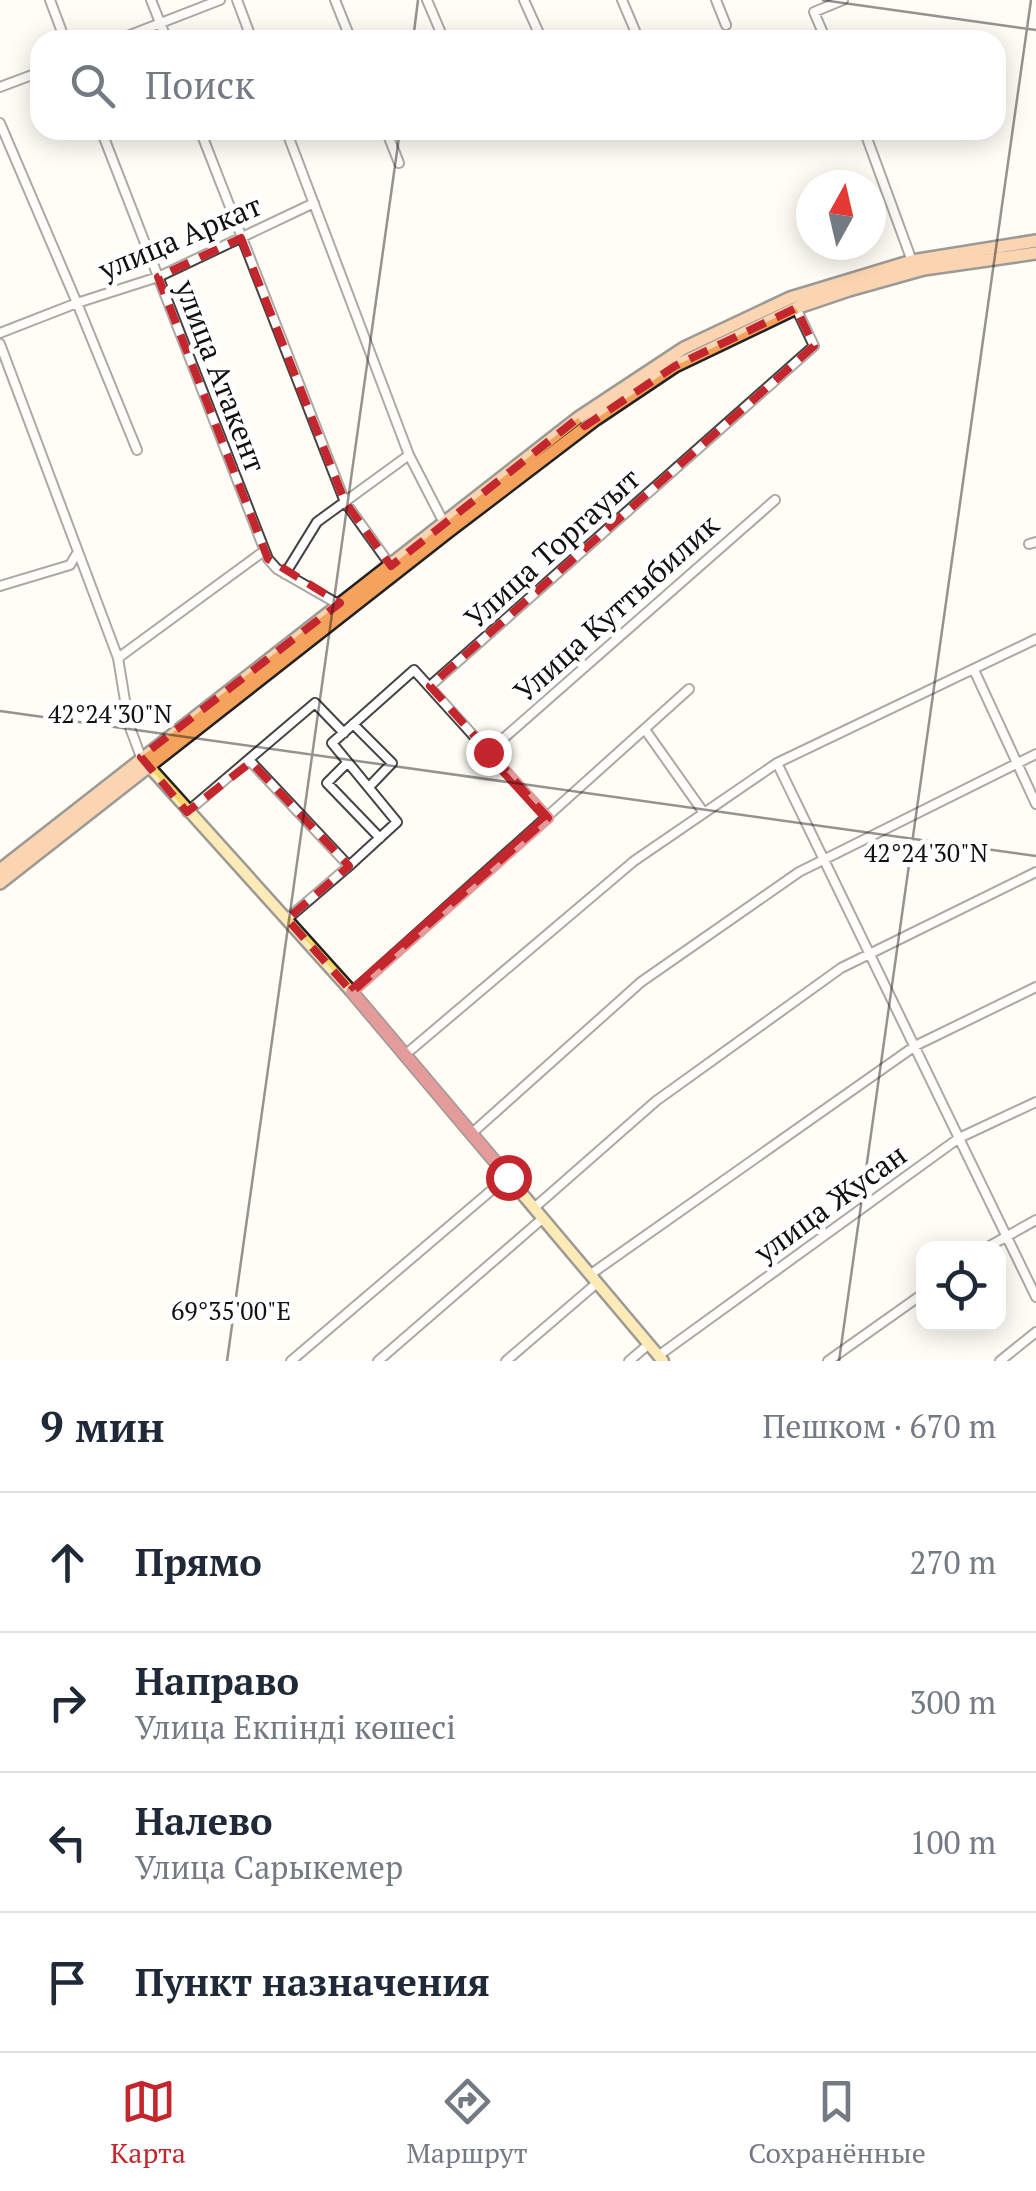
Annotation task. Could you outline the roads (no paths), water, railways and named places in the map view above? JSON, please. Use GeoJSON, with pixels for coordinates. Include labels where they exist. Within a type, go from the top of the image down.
{"type":"FeatureCollection","features":[{"type":"Feature","properties":{"kind":"highway"},"geometry":{"type":"LineString","coordinates":[[0,870],[582,423],[631,380],[712,333],[790,298],[912,261],[1036,242]]}},
{"type":"Feature","properties":{"kind":"highway"},"geometry":{"type":"LineString","coordinates":[[0,883],[338,604],[582,423],[674,366],[796,308],[924,270],[1036,253]]}},
{"type":"Feature","properties":{"kind":"main road"},"geometry":{"type":"LineString","coordinates":[[145,761],[406,1054],[661,1358]]}},
{"type":"Feature","properties":{"kind":"street"},"geometry":{"type":"LineString","coordinates":[[50,0],[61,30]]}},
{"type":"Feature","properties":{"kind":"street"},"geometry":{"type":"LineString","coordinates":[[151,0],[162,30]]}},
{"type":"Feature","properties":{"kind":"street"},"geometry":{"type":"LineString","coordinates":[[142,30],[220,0]]}},
{"type":"Feature","properties":{"kind":"street"},"geometry":{"type":"LineString","coordinates":[[236,0],[248,30]]}},
{"type":"Feature","properties":{"kind":"street"},"geometry":{"type":"LineString","coordinates":[[335,0],[347,30]]}},
{"type":"Feature","properties":{"kind":"street"},"geometry":{"type":"LineString","coordinates":[[428,0],[440,30]]}},
{"type":"Feature","properties":{"kind":"street"},"geometry":{"type":"LineString","coordinates":[[524,0],[538,30]]}},
{"type":"Feature","properties":{"kind":"street"},"geometry":{"type":"LineString","coordinates":[[622,0],[635,30]]}},
{"type":"Feature","properties":{"kind":"street"},"geometry":{"type":"LineString","coordinates":[[716,0],[726,25]]}},
{"type":"Feature","properties":{"kind":"street"},"geometry":{"type":"LineString","coordinates":[[809,0],[822,30]]}},
{"type":"Feature","properties":{"kind":"street"},"geometry":{"type":"LineString","coordinates":[[814,12],[843,0]]}},
{"type":"Feature","properties":{"kind":"street"},"geometry":{"type":"LineString","coordinates":[[0,87],[30,76]]}},
{"type":"Feature","properties":{"kind":"street","name":"улица Аркат"},"geometry":{"type":"LineString","coordinates":[[0,123],[77,304],[158,277],[314,203]]}},
{"type":"Feature","properties":{"kind":"street","name":"улица Атакент"},"geometry":{"type":"LineString","coordinates":[[104,140],[264,551],[272,565],[338,604]]}},
{"type":"Feature","properties":{"kind":"street"},"geometry":{"type":"LineString","coordinates":[[204,140],[345,502],[390,566]]}},
{"type":"Feature","properties":{"kind":"street"},"geometry":{"type":"LineString","coordinates":[[290,140],[410,454],[444,523]]}},
{"type":"Feature","properties":{"kind":"street"},"geometry":{"type":"LineString","coordinates":[[390,140],[399,163]]}},
{"type":"Feature","properties":{"kind":"street"},"geometry":{"type":"LineString","coordinates":[[868,140],[912,261]]}},
{"type":"Feature","properties":{"kind":"street"},"geometry":{"type":"LineString","coordinates":[[0,333],[77,304],[137,450]]}},
{"type":"Feature","properties":{"kind":"street","name":"Улица Торгауыт"},"geometry":{"type":"LineString","coordinates":[[430,686],[814,346],[796,308]]}},
{"type":"Feature","properties":{"kind":"street"},"geometry":{"type":"LineString","coordinates":[[0,344],[76,555],[118,658],[129,725],[145,761]]}},
{"type":"Feature","properties":{"kind":"street"},"geometry":{"type":"LineString","coordinates":[[285,574],[316,522],[410,454]]}},
{"type":"Feature","properties":{"kind":"street","name":"Улица Куттыбилик"},"geometry":{"type":"LineString","coordinates":[[488,752],[775,500]]}},
{"type":"Feature","properties":{"kind":"street"},"geometry":{"type":"LineString","coordinates":[[118,658],[264,551]]}},
{"type":"Feature","properties":{"kind":"street"},"geometry":{"type":"LineString","coordinates":[[0,586],[70,565],[76,555]]}},
{"type":"Feature","properties":{"kind":"street"},"geometry":{"type":"LineString","coordinates":[[406,1054],[634,861],[777,763],[1036,639]]}},
{"type":"Feature","properties":{"kind":"street"},"geometry":{"type":"LineString","coordinates":[[287,919],[397,822],[332,748],[414,670],[548,818]]}},
{"type":"Feature","properties":{"kind":"street"},"geometry":{"type":"LineString","coordinates":[[974,670],[1036,804]]}},
{"type":"Feature","properties":{"kind":"street"},"geometry":{"type":"LineString","coordinates":[[352,992],[689,690]]}},
{"type":"Feature","properties":{"kind":"street"},"geometry":{"type":"LineString","coordinates":[[188,812],[251,762],[314,703],[344,733]]}},
{"type":"Feature","properties":{"kind":"street"},"geometry":{"type":"LineString","coordinates":[[353,724],[392,763],[369,787]]}},
{"type":"Feature","properties":{"kind":"street"},"geometry":{"type":"LineString","coordinates":[[646,731],[704,813]]}},
{"type":"Feature","properties":{"kind":"street"},"geometry":{"type":"LineString","coordinates":[[470,1134],[641,982],[824,858],[1036,754]]}},
{"type":"Feature","properties":{"kind":"street"},"geometry":{"type":"LineString","coordinates":[[251,762],[349,866]]}},
{"type":"Feature","properties":{"kind":"street"},"geometry":{"type":"LineString","coordinates":[[777,763],[1036,1297]]}},
{"type":"Feature","properties":{"kind":"street"},"geometry":{"type":"LineString","coordinates":[[346,764],[327,783],[380,838]]}},
{"type":"Feature","properties":{"kind":"street"},"geometry":{"type":"LineString","coordinates":[[534,1208],[698,1069],[841,968],[1036,872]]}},
{"type":"Feature","properties":{"kind":"street"},"geometry":{"type":"LineString","coordinates":[[506,1361],[594,1278],[915,1046],[1036,986]]}},
{"type":"Feature","properties":{"kind":"street","name":"улица Жусан"},"geometry":{"type":"LineString","coordinates":[[661,1358],[959,1138],[1036,1102]]}},
{"type":"Feature","properties":{"kind":"street"},"geometry":{"type":"LineString","coordinates":[[291,1361],[508,1177]]}},
{"type":"Feature","properties":{"kind":"street"},"geometry":{"type":"LineString","coordinates":[[378,1361],[542,1219]]}},
{"type":"Feature","properties":{"kind":"street"},"geometry":{"type":"LineString","coordinates":[[997,1241],[1036,1220]]}},
{"type":"Feature","properties":{"kind":"street"},"geometry":{"type":"LineString","coordinates":[[828,1361],[916,1299]]}},
{"type":"Feature","properties":{"kind":"street"},"geometry":{"type":"LineString","coordinates":[[1000,1361],[1033,1334],[1036,1346]]}},
{"type":"Feature","properties":{"kind":"street"},"geometry":{"type":"LineString","coordinates":[[629,1361],[648,1344]]}}]}
